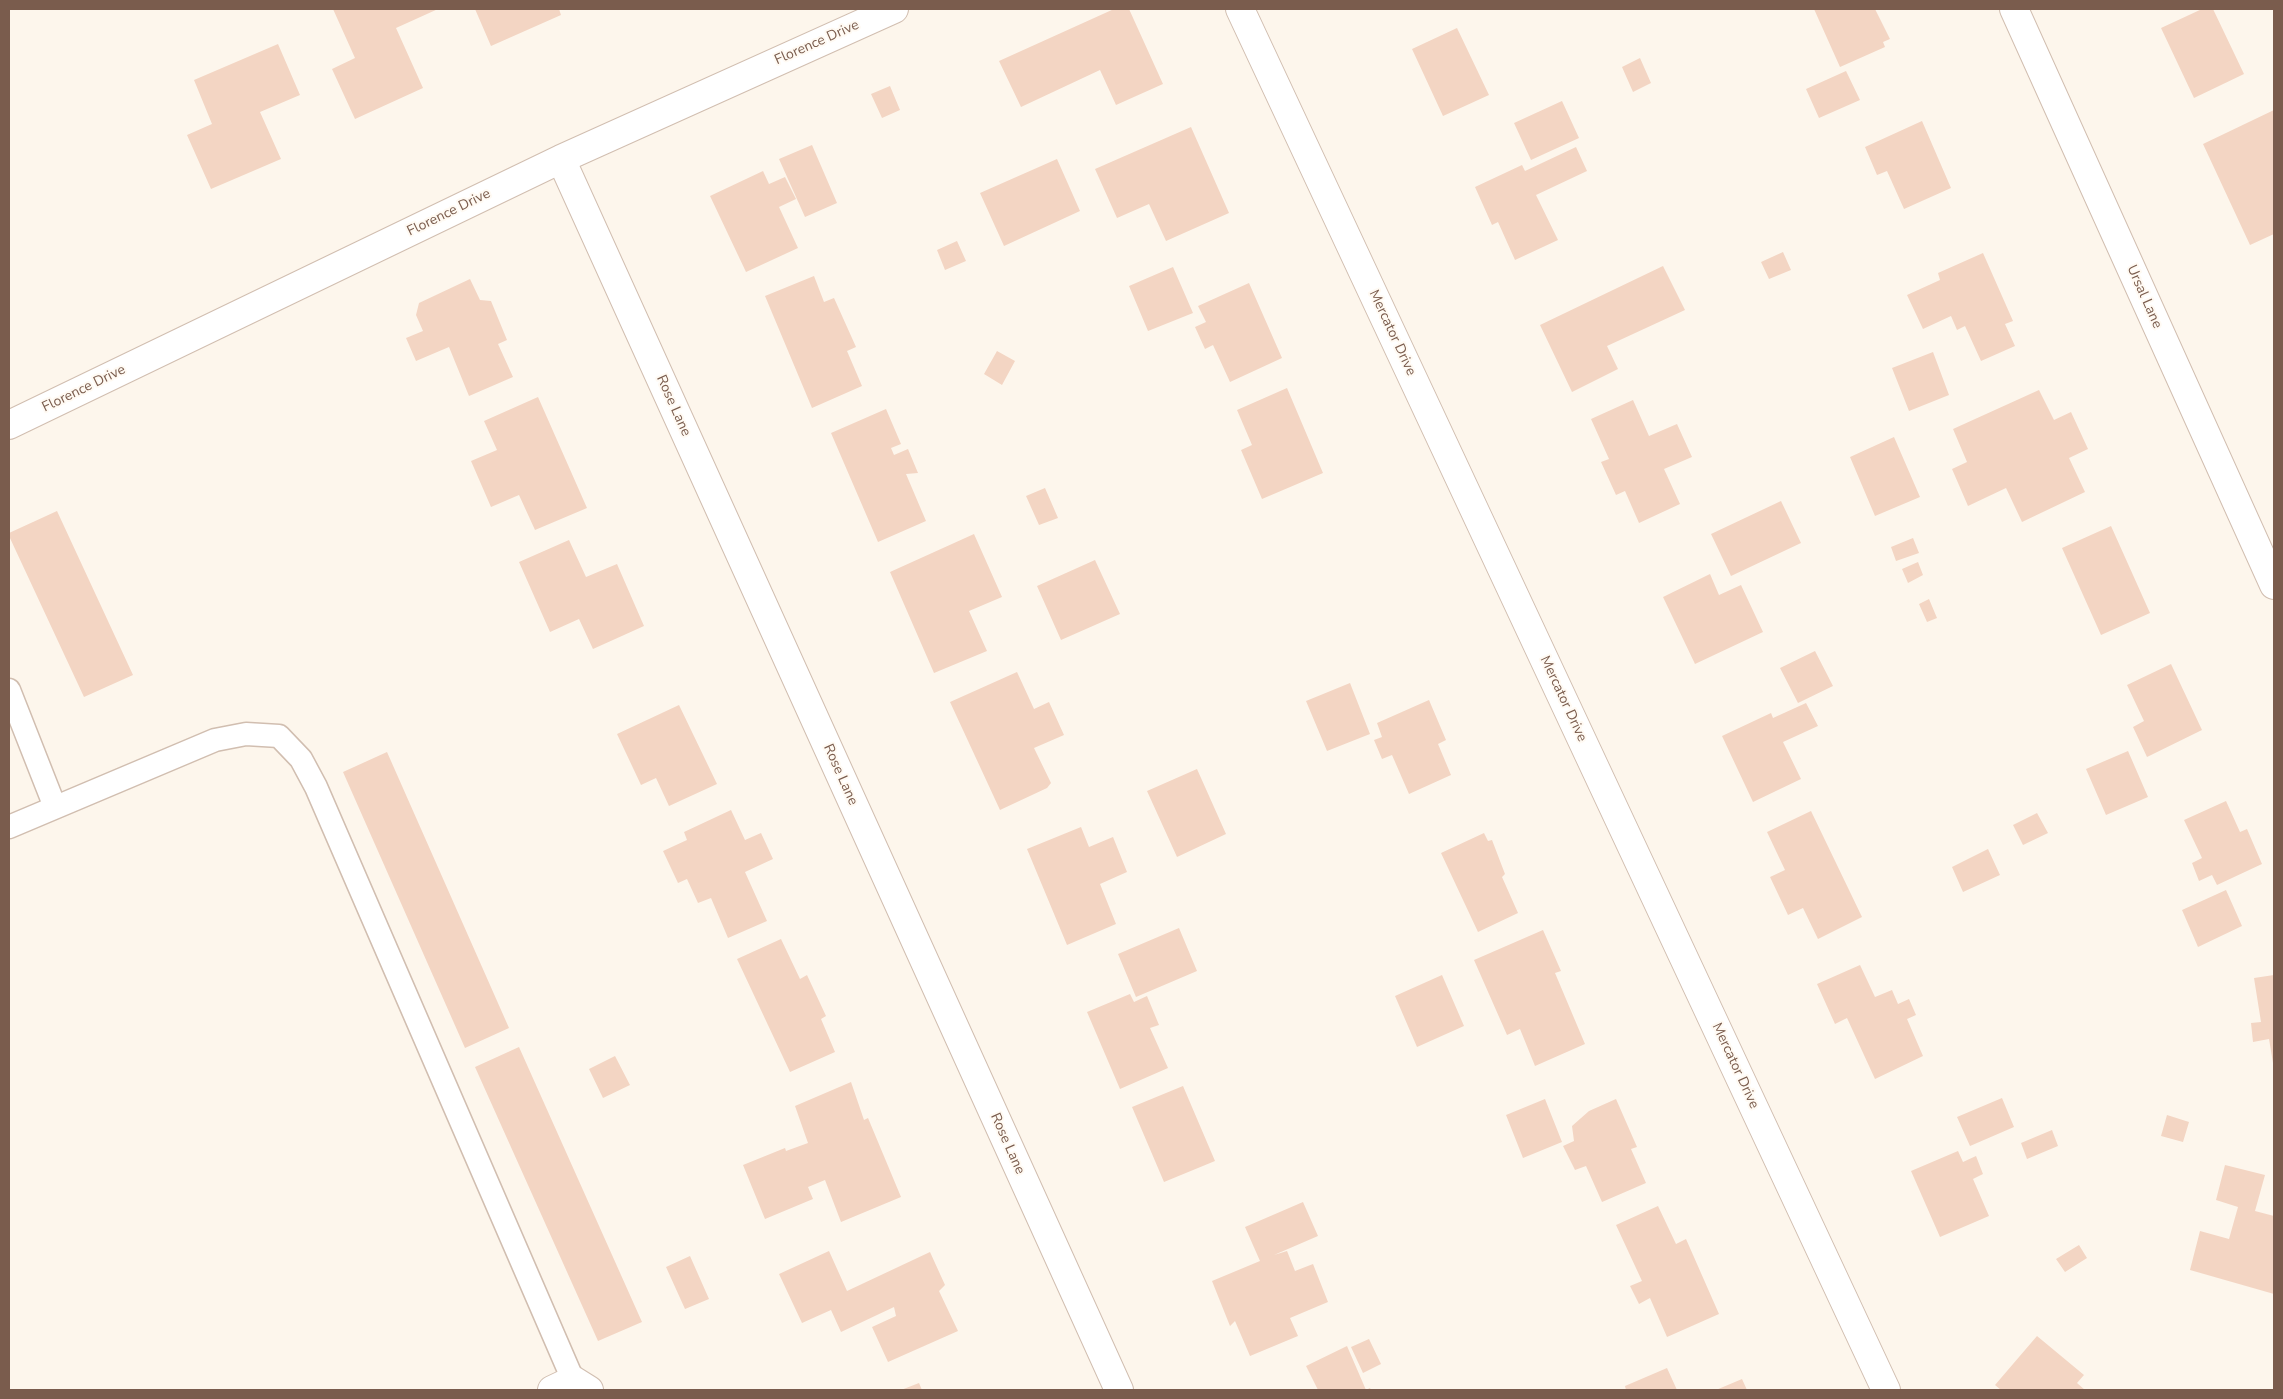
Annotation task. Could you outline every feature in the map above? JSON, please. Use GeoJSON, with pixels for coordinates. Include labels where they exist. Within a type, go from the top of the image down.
{"type":"FeatureCollection","features":[{"type":"Feature","properties":{"kind":"street","name":"Florence Drive"},"geometry":{"type":"LineString","coordinates":[[9,425],[562,159],[894,9]]}},
{"type":"Feature","properties":{"kind":"street","name":"Mercator Drive"},"geometry":{"type":"LineString","coordinates":[[1240,9],[1886,1390]]}},
{"type":"Feature","properties":{"kind":"street","name":"Ursal Lane"},"geometry":{"type":"LineString","coordinates":[[2014,9],[2274,585]]}},
{"type":"Feature","properties":{"kind":"street","name":"Rose Lane"},"geometry":{"type":"LineString","coordinates":[[562,159],[1119,1390]]}},
{"type":"Feature","properties":{"kind":"lane"},"geometry":{"type":"LineString","coordinates":[[9,690],[55,807]]}},
{"type":"Feature","properties":{"kind":"lane"},"geometry":{"type":"LineString","coordinates":[[9,827],[214,740],[246,734],[279,736],[301,759],[316,787],[571,1387]]}},
{"type":"Feature","properties":{"kind":"building"},"geometry":{"type":"Polygon","coordinates":[[[333,9],[438,9],[396,28],[423,88],[355,119],[332,69],[355,58],[333,9]]]}},
{"type":"Feature","properties":{"kind":"building"},"geometry":{"type":"Polygon","coordinates":[[[475,9],[559,9],[561,15],[491,46],[475,9]]]}},
{"type":"Feature","properties":{"kind":"building"},"geometry":{"type":"Polygon","coordinates":[[[1114,9],[1129,9],[1163,84],[1116,105],[1100,70],[1021,107],[999,61],[1114,9]]]}},
{"type":"Feature","properties":{"kind":"building"},"geometry":{"type":"Polygon","coordinates":[[[1814,9],[1875,9],[1890,39],[1883,42],[1885,47],[1840,67],[1814,9]]]}},
{"type":"Feature","properties":{"kind":"building"},"geometry":{"type":"Polygon","coordinates":[[[2202,9],[2213,9],[2244,74],[2194,98],[2161,28],[2202,9]]]}},
{"type":"Feature","properties":{"kind":"building"},"geometry":{"type":"Polygon","coordinates":[[[1457,28],[1489,95],[1443,116],[1412,49],[1457,28]]]}},
{"type":"Feature","properties":{"kind":"building"},"geometry":{"type":"Polygon","coordinates":[[[278,44],[300,95],[260,112],[281,159],[211,189],[187,135],[212,124],[194,80],[278,44]]]}},
{"type":"Feature","properties":{"kind":"building"},"geometry":{"type":"Polygon","coordinates":[[[1640,58],[1651,83],[1633,92],[1622,67],[1640,58]]]}},
{"type":"Feature","properties":{"kind":"building"},"geometry":{"type":"Polygon","coordinates":[[[1846,71],[1860,100],[1819,118],[1806,89],[1846,71]]]}},
{"type":"Feature","properties":{"kind":"building"},"geometry":{"type":"Polygon","coordinates":[[[890,86],[900,110],[882,118],[871,94],[890,86]]]}},
{"type":"Feature","properties":{"kind":"building"},"geometry":{"type":"Polygon","coordinates":[[[1562,101],[1579,138],[1531,160],[1514,123],[1562,101]]]}},
{"type":"Feature","properties":{"kind":"building"},"geometry":{"type":"Polygon","coordinates":[[[2274,110],[2274,234],[2250,245],[2203,144],[2274,110]]]}},
{"type":"Feature","properties":{"kind":"building"},"geometry":{"type":"Polygon","coordinates":[[[1922,121],[1951,188],[1904,209],[1887,171],[1877,175],[1865,147],[1922,121]]]}},
{"type":"Feature","properties":{"kind":"building"},"geometry":{"type":"Polygon","coordinates":[[[1191,127],[1229,213],[1166,241],[1149,204],[1117,218],[1095,169],[1191,127]]]}},
{"type":"Feature","properties":{"kind":"building"},"geometry":{"type":"Polygon","coordinates":[[[812,145],[837,203],[805,217],[779,159],[812,145]]]}},
{"type":"Feature","properties":{"kind":"building"},"geometry":{"type":"Polygon","coordinates":[[[1576,147],[1587,171],[1536,195],[1558,240],[1515,260],[1498,222],[1492,225],[1475,187],[1522,165],[1525,171],[1576,147]]]}},
{"type":"Feature","properties":{"kind":"building"},"geometry":{"type":"Polygon","coordinates":[[[1057,159],[1080,211],[1004,246],[980,193],[1057,159]]]}},
{"type":"Feature","properties":{"kind":"building"},"geometry":{"type":"Polygon","coordinates":[[[763,171],[769,184],[785,177],[796,199],[779,207],[798,248],[746,272],[710,196],[763,171]]]}},
{"type":"Feature","properties":{"kind":"building"},"geometry":{"type":"Polygon","coordinates":[[[957,241],[966,261],[945,270],[937,250],[957,241]]]}},
{"type":"Feature","properties":{"kind":"building"},"geometry":{"type":"Polygon","coordinates":[[[1783,252],[1791,270],[1769,279],[1761,262],[1783,252]]]}},
{"type":"Feature","properties":{"kind":"building"},"geometry":{"type":"Polygon","coordinates":[[[1983,253],[2013,321],[2005,324],[2015,346],[1981,361],[1965,326],[1957,330],[1951,316],[1923,329],[1907,295],[1940,280],[1938,273],[1983,253]]]}},
{"type":"Feature","properties":{"kind":"building"},"geometry":{"type":"Polygon","coordinates":[[[1663,266],[1685,310],[1607,346],[1618,369],[1572,392],[1540,325],[1663,266]]]}},
{"type":"Feature","properties":{"kind":"building"},"geometry":{"type":"Polygon","coordinates":[[[1173,267],[1193,313],[1148,331],[1129,286],[1173,267]]]}},
{"type":"Feature","properties":{"kind":"building"},"geometry":{"type":"Polygon","coordinates":[[[814,276],[824,302],[834,298],[856,347],[847,351],[862,386],[812,408],[765,296],[814,276]]]}},
{"type":"Feature","properties":{"kind":"building"},"geometry":{"type":"Polygon","coordinates":[[[470,279],[480,300],[491,301],[507,340],[498,344],[513,377],[469,396],[449,347],[416,361],[406,338],[423,331],[416,315],[419,303],[470,279]]]}},
{"type":"Feature","properties":{"kind":"building"},"geometry":{"type":"Polygon","coordinates":[[[1249,283],[1282,358],[1230,382],[1213,345],[1205,349],[1195,327],[1206,322],[1198,306],[1249,283]]]}},
{"type":"Feature","properties":{"kind":"building"},"geometry":{"type":"Polygon","coordinates":[[[997,351],[1015,361],[1002,385],[984,374],[997,351]]]}},
{"type":"Feature","properties":{"kind":"building"},"geometry":{"type":"Polygon","coordinates":[[[1933,352],[1949,395],[1909,411],[1892,368],[1933,352]]]}},
{"type":"Feature","properties":{"kind":"building"},"geometry":{"type":"Polygon","coordinates":[[[1287,388],[1323,473],[1262,499],[1241,450],[1252,445],[1237,410],[1287,388]]]}},
{"type":"Feature","properties":{"kind":"building"},"geometry":{"type":"Polygon","coordinates":[[[2039,390],[2054,420],[2071,412],[2088,449],[2069,458],[2085,492],[2022,522],[2006,488],[1968,506],[1952,469],[1967,462],[1953,429],[2039,390]]]}},
{"type":"Feature","properties":{"kind":"building"},"geometry":{"type":"Polygon","coordinates":[[[538,397],[587,508],[535,530],[519,495],[491,507],[471,461],[497,450],[484,421],[538,397]]]}},
{"type":"Feature","properties":{"kind":"building"},"geometry":{"type":"Polygon","coordinates":[[[1633,400],[1649,436],[1677,424],[1692,457],[1664,469],[1680,504],[1639,523],[1625,491],[1616,495],[1601,462],[1609,459],[1591,419],[1633,400]]]}},
{"type":"Feature","properties":{"kind":"building"},"geometry":{"type":"Polygon","coordinates":[[[886,409],[901,444],[891,448],[894,455],[908,449],[918,473],[906,474],[926,521],[878,542],[831,433],[886,409]]]}},
{"type":"Feature","properties":{"kind":"building"},"geometry":{"type":"Polygon","coordinates":[[[1894,437],[1920,497],[1875,516],[1850,457],[1894,437]]]}},
{"type":"Feature","properties":{"kind":"building"},"geometry":{"type":"Polygon","coordinates":[[[1045,488],[1058,518],[1039,525],[1026,496],[1045,488]]]}},
{"type":"Feature","properties":{"kind":"building"},"geometry":{"type":"Polygon","coordinates":[[[1781,501],[1801,543],[1731,576],[1711,534],[1781,501]]]}},
{"type":"Feature","properties":{"kind":"building"},"geometry":{"type":"Polygon","coordinates":[[[57,511],[133,675],[84,697],[9,536],[9,533],[57,511]]]}},
{"type":"Feature","properties":{"kind":"building"},"geometry":{"type":"Polygon","coordinates":[[[2111,526],[2150,613],[2101,635],[2062,548],[2111,526]]]}},
{"type":"Feature","properties":{"kind":"building"},"geometry":{"type":"Polygon","coordinates":[[[974,534],[1002,597],[969,611],[987,651],[934,673],[890,572],[974,534]]]}},
{"type":"Feature","properties":{"kind":"building"},"geometry":{"type":"Polygon","coordinates":[[[1913,538],[1919,553],[1896,561],[1891,547],[1913,538]]]}},
{"type":"Feature","properties":{"kind":"building"},"geometry":{"type":"Polygon","coordinates":[[[569,540],[586,577],[617,564],[644,626],[593,649],[579,619],[550,632],[519,562],[569,540]]]}},
{"type":"Feature","properties":{"kind":"building"},"geometry":{"type":"Polygon","coordinates":[[[1095,560],[1120,614],[1061,640],[1037,586],[1095,560]]]}},
{"type":"Feature","properties":{"kind":"building"},"geometry":{"type":"Polygon","coordinates":[[[1918,562],[1923,575],[1908,583],[1902,569],[1918,562]]]}},
{"type":"Feature","properties":{"kind":"building"},"geometry":{"type":"Polygon","coordinates":[[[1710,574],[1719,595],[1741,585],[1763,632],[1695,664],[1663,597],[1710,574]]]}},
{"type":"Feature","properties":{"kind":"building"},"geometry":{"type":"Polygon","coordinates":[[[1929,599],[1937,618],[1927,622],[1919,604],[1929,599]]]}},
{"type":"Feature","properties":{"kind":"building"},"geometry":{"type":"Polygon","coordinates":[[[1815,651],[1833,686],[1798,703],[1780,668],[1815,651]]]}},
{"type":"Feature","properties":{"kind":"building"},"geometry":{"type":"Polygon","coordinates":[[[2171,664],[2202,730],[2147,757],[2133,727],[2144,721],[2127,685],[2171,664]]]}},
{"type":"Feature","properties":{"kind":"building"},"geometry":{"type":"Polygon","coordinates":[[[1017,672],[1034,709],[1049,702],[1064,735],[1034,748],[1051,783],[1047,788],[1000,810],[950,702],[1017,672]]]}},
{"type":"Feature","properties":{"kind":"building"},"geometry":{"type":"Polygon","coordinates":[[[1350,683],[1370,734],[1327,751],[1306,701],[1350,683]]]}},
{"type":"Feature","properties":{"kind":"building"},"geometry":{"type":"Polygon","coordinates":[[[1429,700],[1446,740],[1438,744],[1451,775],[1409,794],[1392,755],[1382,759],[1374,740],[1382,737],[1377,723],[1429,700]]]}},
{"type":"Feature","properties":{"kind":"building"},"geometry":{"type":"Polygon","coordinates":[[[1806,703],[1818,726],[1783,742],[1801,779],[1753,802],[1722,736],[1771,713],[1773,718],[1806,703]]]}},
{"type":"Feature","properties":{"kind":"building"},"geometry":{"type":"Polygon","coordinates":[[[679,705],[717,784],[669,806],[656,778],[641,785],[617,734],[679,705]]]}},
{"type":"Feature","properties":{"kind":"building"},"geometry":{"type":"Polygon","coordinates":[[[2128,751],[2148,797],[2106,815],[2086,769],[2128,751]]]}},
{"type":"Feature","properties":{"kind":"building"},"geometry":{"type":"Polygon","coordinates":[[[387,752],[509,1028],[465,1048],[343,772],[387,752]]]}},
{"type":"Feature","properties":{"kind":"building"},"geometry":{"type":"Polygon","coordinates":[[[1197,769],[1226,834],[1177,857],[1147,791],[1197,769]]]}},
{"type":"Feature","properties":{"kind":"building"},"geometry":{"type":"Polygon","coordinates":[[[2226,801],[2240,832],[2247,829],[2262,864],[2217,885],[2212,875],[2199,881],[2192,863],[2202,858],[2184,820],[2226,801]]]}},
{"type":"Feature","properties":{"kind":"building"},"geometry":{"type":"Polygon","coordinates":[[[731,810],[745,840],[761,833],[773,859],[745,872],[767,921],[728,938],[711,898],[698,903],[687,879],[678,883],[663,851],[687,840],[684,832],[731,810]]]}},
{"type":"Feature","properties":{"kind":"building"},"geometry":{"type":"Polygon","coordinates":[[[1811,811],[1862,917],[1818,939],[1803,908],[1788,915],[1770,877],[1785,870],[1767,832],[1811,811]]]}},
{"type":"Feature","properties":{"kind":"building"},"geometry":{"type":"Polygon","coordinates":[[[2037,813],[2048,833],[2023,845],[2013,825],[2037,813]]]}},
{"type":"Feature","properties":{"kind":"building"},"geometry":{"type":"Polygon","coordinates":[[[1081,827],[1089,847],[1113,837],[1127,872],[1100,884],[1116,924],[1067,945],[1027,849],[1081,827]]]}},
{"type":"Feature","properties":{"kind":"building"},"geometry":{"type":"Polygon","coordinates":[[[1484,833],[1488,841],[1492,840],[1505,874],[1502,877],[1518,913],[1478,932],[1441,853],[1484,833]]]}},
{"type":"Feature","properties":{"kind":"building"},"geometry":{"type":"Polygon","coordinates":[[[1988,849],[2000,875],[1963,892],[1952,867],[1988,849]]]}},
{"type":"Feature","properties":{"kind":"building"},"geometry":{"type":"Polygon","coordinates":[[[2226,890],[2242,926],[2198,947],[2182,910],[2226,890]]]}},
{"type":"Feature","properties":{"kind":"building"},"geometry":{"type":"Polygon","coordinates":[[[1179,928],[1197,971],[1136,997],[1118,954],[1179,928]]]}},
{"type":"Feature","properties":{"kind":"building"},"geometry":{"type":"Polygon","coordinates":[[[1543,930],[1561,971],[1555,973],[1585,1044],[1535,1066],[1520,1029],[1507,1035],[1474,960],[1543,930]]]}},
{"type":"Feature","properties":{"kind":"building"},"geometry":{"type":"Polygon","coordinates":[[[781,939],[800,979],[807,975],[826,1016],[821,1019],[835,1052],[790,1072],[737,959],[781,939]]]}},
{"type":"Feature","properties":{"kind":"building"},"geometry":{"type":"Polygon","coordinates":[[[1860,965],[1875,997],[1892,990],[1898,1004],[1909,999],[1916,1015],[1907,1019],[1923,1056],[1875,1079],[1847,1018],[1835,1024],[1817,984],[1860,965]]]}},
{"type":"Feature","properties":{"kind":"building"},"geometry":{"type":"Polygon","coordinates":[[[1442,975],[1464,1026],[1417,1047],[1395,996],[1442,975]]]}},
{"type":"Feature","properties":{"kind":"building"},"geometry":{"type":"Polygon","coordinates":[[[2274,975],[2273,1063],[2269,1039],[2253,1042],[2251,1023],[2261,1022],[2254,978],[2274,975]]]}},
{"type":"Feature","properties":{"kind":"building"},"geometry":{"type":"Polygon","coordinates":[[[1130,994],[1134,1002],[1147,996],[1159,1025],[1150,1028],[1168,1068],[1120,1089],[1087,1012],[1130,994]]]}},
{"type":"Feature","properties":{"kind":"building"},"geometry":{"type":"Polygon","coordinates":[[[519,1047],[642,1322],[598,1341],[475,1067],[519,1047]]]}},
{"type":"Feature","properties":{"kind":"building"},"geometry":{"type":"Polygon","coordinates":[[[615,1056],[630,1085],[603,1098],[589,1069],[615,1056]]]}},
{"type":"Feature","properties":{"kind":"building"},"geometry":{"type":"Polygon","coordinates":[[[851,1082],[864,1120],[868,1118],[901,1197],[841,1222],[825,1180],[808,1187],[813,1199],[765,1219],[743,1165],[785,1148],[786,1151],[808,1143],[795,1106],[851,1082]]]}},
{"type":"Feature","properties":{"kind":"building"},"geometry":{"type":"Polygon","coordinates":[[[1183,1086],[1215,1161],[1164,1182],[1132,1107],[1183,1086]]]}},
{"type":"Feature","properties":{"kind":"building"},"geometry":{"type":"Polygon","coordinates":[[[2002,1098],[2014,1127],[1970,1146],[1957,1117],[2002,1098]]]}},
{"type":"Feature","properties":{"kind":"building"},"geometry":{"type":"Polygon","coordinates":[[[1545,1099],[1562,1142],[1523,1158],[1506,1115],[1545,1099]]]}},
{"type":"Feature","properties":{"kind":"building"},"geometry":{"type":"Polygon","coordinates":[[[1616,1099],[1637,1147],[1631,1149],[1646,1183],[1602,1202],[1586,1166],[1575,1170],[1563,1146],[1574,1141],[1572,1126],[1589,1111],[1616,1099]]]}},
{"type":"Feature","properties":{"kind":"building"},"geometry":{"type":"Polygon","coordinates":[[[2167,1115],[2189,1122],[2183,1142],[2161,1136],[2167,1115]]]}},
{"type":"Feature","properties":{"kind":"building"},"geometry":{"type":"Polygon","coordinates":[[[2052,1130],[2058,1146],[2027,1159],[2021,1143],[2052,1130]]]}},
{"type":"Feature","properties":{"kind":"building"},"geometry":{"type":"Polygon","coordinates":[[[1958,1151],[1963,1162],[1976,1156],[1983,1174],[1973,1179],[1989,1216],[1940,1237],[1911,1171],[1958,1151]]]}},
{"type":"Feature","properties":{"kind":"building"},"geometry":{"type":"Polygon","coordinates":[[[2225,1165],[2265,1175],[2255,1211],[2274,1216],[2274,1294],[2190,1270],[2200,1231],[2229,1239],[2238,1207],[2216,1200],[2225,1165]]]}},
{"type":"Feature","properties":{"kind":"building"},"geometry":{"type":"Polygon","coordinates":[[[1303,1202],[1318,1236],[1274,1255],[1287,1251],[1295,1271],[1313,1264],[1328,1302],[1290,1318],[1298,1336],[1250,1356],[1235,1321],[1230,1326],[1212,1281],[1260,1261],[1245,1227],[1303,1202]]]}},
{"type":"Feature","properties":{"kind":"building"},"geometry":{"type":"Polygon","coordinates":[[[1658,1206],[1676,1244],[1686,1239],[1719,1314],[1667,1337],[1650,1298],[1639,1304],[1630,1286],[1642,1281],[1616,1225],[1658,1206]]]}},
{"type":"Feature","properties":{"kind":"building"},"geometry":{"type":"Polygon","coordinates":[[[2079,1245],[2087,1258],[2065,1272],[2056,1259],[2079,1245]]]}},
{"type":"Feature","properties":{"kind":"building"},"geometry":{"type":"Polygon","coordinates":[[[829,1251],[847,1291],[930,1252],[945,1285],[939,1291],[958,1331],[888,1362],[872,1327],[896,1316],[894,1307],[841,1332],[831,1310],[802,1323],[779,1274],[829,1251]]]}},
{"type":"Feature","properties":{"kind":"building"},"geometry":{"type":"Polygon","coordinates":[[[690,1256],[709,1299],[685,1309],[666,1267],[690,1256]]]}},
{"type":"Feature","properties":{"kind":"building"},"geometry":{"type":"Polygon","coordinates":[[[2037,1336],[2084,1375],[2077,1383],[2085,1390],[2001,1390],[1995,1385],[2037,1336]]]}},
{"type":"Feature","properties":{"kind":"building"},"geometry":{"type":"Polygon","coordinates":[[[1369,1339],[1381,1364],[1363,1373],[1351,1347],[1369,1339]]]}},
{"type":"Feature","properties":{"kind":"building"},"geometry":{"type":"Polygon","coordinates":[[[1347,1346],[1366,1390],[1318,1390],[1306,1366],[1347,1346]]]}},
{"type":"Feature","properties":{"kind":"building"},"geometry":{"type":"Polygon","coordinates":[[[1667,1368],[1677,1390],[1626,1390],[1625,1386],[1667,1368]]]}},
{"type":"Feature","properties":{"kind":"building"},"geometry":{"type":"Polygon","coordinates":[[[1742,1379],[1747,1390],[1716,1390],[1742,1379]]]}},
{"type":"Feature","properties":{"kind":"building"},"geometry":{"type":"Polygon","coordinates":[[[919,1383],[922,1390],[901,1390],[919,1383]]]}}]}
